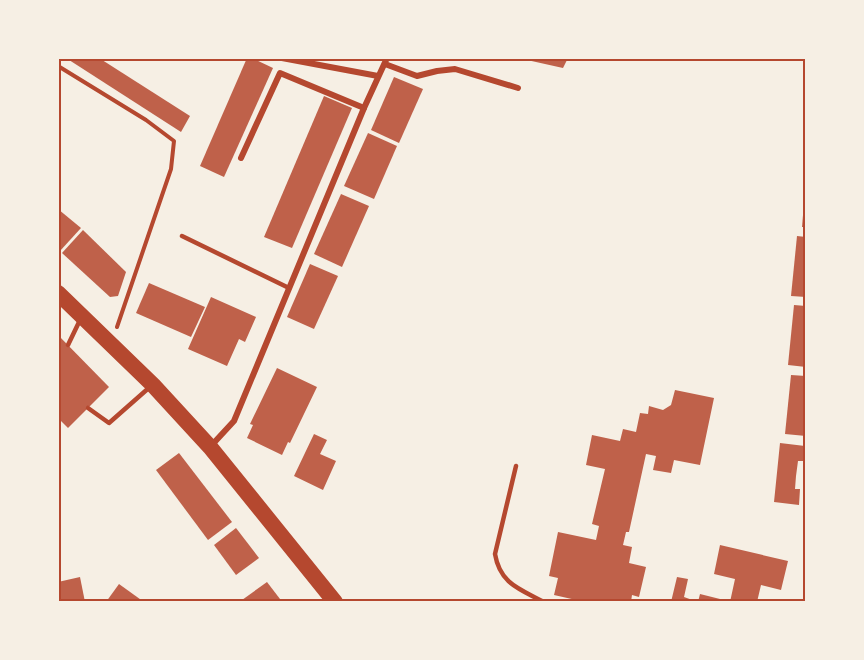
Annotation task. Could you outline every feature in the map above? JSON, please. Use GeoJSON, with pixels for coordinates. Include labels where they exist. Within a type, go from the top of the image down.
{"type":"FeatureCollection","features":[{"type":"Feature","properties":{"kind":"highway"},"geometry":{"type":"LineString","coordinates":[[58,293],[153,385],[210,447],[335,602]]}},
{"type":"Feature","properties":{"kind":"street"},"geometry":{"type":"LineString","coordinates":[[282,58],[378,76]]}},
{"type":"Feature","properties":{"kind":"street"},"geometry":{"type":"LineString","coordinates":[[210,447],[234,421],[364,108],[386,61],[417,76],[437,70],[455,69],[518,88]]}},
{"type":"Feature","properties":{"kind":"street"},"geometry":{"type":"LineString","coordinates":[[241,158],[280,73],[364,108]]}},
{"type":"Feature","properties":{"kind":"lane"},"geometry":{"type":"LineString","coordinates":[[182,236],[289,288]]}},
{"type":"Feature","properties":{"kind":"lane"},"geometry":{"type":"LineString","coordinates":[[68,345],[82,316]]}},
{"type":"Feature","properties":{"kind":"lane"},"geometry":{"type":"LineString","coordinates":[[88,408],[109,423],[153,385]]}},
{"type":"Feature","properties":{"kind":"lane"},"geometry":{"type":"LineString","coordinates":[[516,466],[495,554],[497,564],[502,574],[512,584],[544,602]]}},
{"type":"Feature","properties":{"kind":"path"},"geometry":{"type":"LineString","coordinates":[[58,66],[146,120],[174,141],[171,169],[111,344]]}},
{"type":"Feature","properties":{"kind":"building"},"geometry":{"type":"Polygon","coordinates":[[[66,58],[99,58],[190,116],[181,132],[66,58]]]}},
{"type":"Feature","properties":{"kind":"building"},"geometry":{"type":"Polygon","coordinates":[[[247,58],[273,68],[224,177],[200,166],[247,58]]]}},
{"type":"Feature","properties":{"kind":"building"},"geometry":{"type":"Polygon","coordinates":[[[518,58],[568,58],[563,68],[518,58]]]}},
{"type":"Feature","properties":{"kind":"building"},"geometry":{"type":"Polygon","coordinates":[[[394,77],[423,89],[399,143],[371,130],[394,77]]]}},
{"type":"Feature","properties":{"kind":"building"},"geometry":{"type":"Polygon","coordinates":[[[324,96],[352,108],[292,248],[264,237],[324,96]]]}},
{"type":"Feature","properties":{"kind":"building"},"geometry":{"type":"Polygon","coordinates":[[[368,133],[397,146],[374,199],[344,186],[368,133]]]}},
{"type":"Feature","properties":{"kind":"building"},"geometry":{"type":"Polygon","coordinates":[[[341,194],[369,206],[342,267],[314,254],[341,194]]]}},
{"type":"Feature","properties":{"kind":"building"},"geometry":{"type":"Polygon","coordinates":[[[804,203],[806,203],[806,227],[802,227],[804,203]]]}},
{"type":"Feature","properties":{"kind":"building"},"geometry":{"type":"Polygon","coordinates":[[[58,209],[81,228],[60,251],[58,249],[58,209]]]}},
{"type":"Feature","properties":{"kind":"building"},"geometry":{"type":"Polygon","coordinates":[[[83,230],[126,272],[118,296],[110,297],[62,253],[83,230]]]}},
{"type":"Feature","properties":{"kind":"building"},"geometry":{"type":"Polygon","coordinates":[[[797,236],[806,237],[806,297],[791,296],[797,236]]]}},
{"type":"Feature","properties":{"kind":"building"},"geometry":{"type":"Polygon","coordinates":[[[310,264],[338,276],[314,329],[287,317],[310,264]]]}},
{"type":"Feature","properties":{"kind":"building"},"geometry":{"type":"Polygon","coordinates":[[[149,283],[205,307],[191,337],[136,313],[149,283]]]}},
{"type":"Feature","properties":{"kind":"building"},"geometry":{"type":"Polygon","coordinates":[[[211,297],[256,317],[245,342],[239,339],[227,366],[188,349],[211,297]]]}},
{"type":"Feature","properties":{"kind":"building"},"geometry":{"type":"Polygon","coordinates":[[[794,305],[806,306],[806,367],[788,365],[794,305]]]}},
{"type":"Feature","properties":{"kind":"building"},"geometry":{"type":"Polygon","coordinates":[[[58,335],[109,387],[68,428],[58,418],[58,335]]]}},
{"type":"Feature","properties":{"kind":"building"},"geometry":{"type":"Polygon","coordinates":[[[277,368],[317,387],[282,455],[247,438],[253,425],[250,424],[277,368]]]}},
{"type":"Feature","properties":{"kind":"building"},"geometry":{"type":"Polygon","coordinates":[[[791,375],[806,376],[806,436],[785,434],[791,375]]]}},
{"type":"Feature","properties":{"kind":"building"},"geometry":{"type":"Polygon","coordinates":[[[675,390],[714,398],[700,465],[674,460],[671,473],[653,470],[656,456],[646,454],[629,532],[626,532],[623,545],[632,547],[629,563],[646,567],[639,597],[632,595],[631,602],[585,602],[554,595],[558,578],[549,576],[558,532],[596,540],[599,526],[592,524],[605,469],[586,465],[592,435],[620,441],[623,429],[636,432],[640,413],[648,414],[649,406],[663,410],[671,405],[675,390]]]}},
{"type":"Feature","properties":{"kind":"building"},"geometry":{"type":"Polygon","coordinates":[[[314,434],[327,440],[320,454],[336,461],[323,490],[294,476],[314,434]]]}},
{"type":"Feature","properties":{"kind":"building"},"geometry":{"type":"Polygon","coordinates":[[[780,443],[805,446],[803,461],[798,461],[796,476],[795,489],[800,489],[799,505],[774,502],[780,443]]]}},
{"type":"Feature","properties":{"kind":"building"},"geometry":{"type":"Polygon","coordinates":[[[179,453],[232,522],[208,540],[156,470],[179,453]]]}},
{"type":"Feature","properties":{"kind":"building"},"geometry":{"type":"Polygon","coordinates":[[[236,528],[259,558],[236,575],[214,545],[236,528]]]}},
{"type":"Feature","properties":{"kind":"building"},"geometry":{"type":"Polygon","coordinates":[[[720,545],[788,561],[781,590],[761,585],[757,602],[730,602],[735,579],[714,574],[720,545]]]}},
{"type":"Feature","properties":{"kind":"building"},"geometry":{"type":"Polygon","coordinates":[[[80,577],[85,602],[58,602],[58,582],[80,577]]]}},
{"type":"Feature","properties":{"kind":"building"},"geometry":{"type":"Polygon","coordinates":[[[677,577],[688,579],[684,597],[698,602],[671,602],[677,577]]]}},
{"type":"Feature","properties":{"kind":"building"},"geometry":{"type":"Polygon","coordinates":[[[267,582],[280,599],[276,602],[243,602],[242,600],[267,582]]]}},
{"type":"Feature","properties":{"kind":"building"},"geometry":{"type":"Polygon","coordinates":[[[119,584],[144,602],[106,602],[119,584]]]}},
{"type":"Feature","properties":{"kind":"building"},"geometry":{"type":"Polygon","coordinates":[[[700,594],[728,601],[728,602],[698,602],[700,594]]]}}]}
